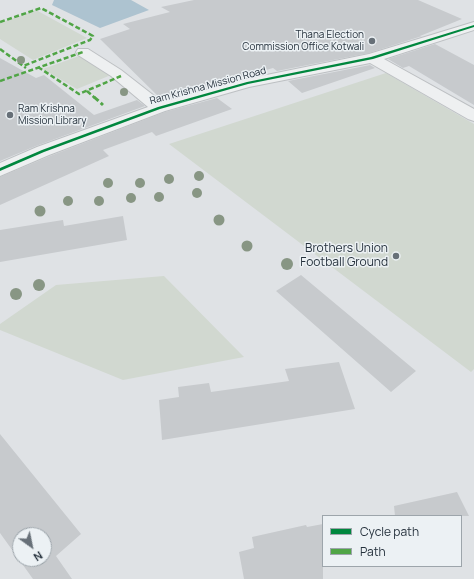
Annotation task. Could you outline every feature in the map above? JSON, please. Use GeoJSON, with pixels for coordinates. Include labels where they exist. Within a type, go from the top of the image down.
{"type":"FeatureCollection","features":[{"type":"Feature","properties":{"kind":"street","name":"Ram Krishna Mission Road"},"geometry":{"type":"LineString","coordinates":[[0,170],[43,150],[159,108],[247,82],[372,58],[474,26]]}},
{"type":"Feature","properties":{"kind":"street"},"geometry":{"type":"LineString","coordinates":[[449,34],[474,32]]}},
{"type":"Feature","properties":{"kind":"street"},"geometry":{"type":"LineString","coordinates":[[83,52],[116,73],[159,108]]}},
{"type":"Feature","properties":{"kind":"street"},"geometry":{"type":"LineString","coordinates":[[372,58],[474,116]]}},
{"type":"Feature","properties":{"kind":"shaded area"},"geometry":{"type":"Polygon","coordinates":[[[36,10],[87,38],[33,60],[0,39],[0,23],[36,10]]]}},
{"type":"Feature","properties":{"kind":"shaded area"},"geometry":{"type":"Polygon","coordinates":[[[82,55],[111,75],[77,89],[43,69],[82,55]]]}},
{"type":"Feature","properties":{"kind":"shaded area","name":"Brothers Union Football Ground"},"geometry":{"type":"Polygon","coordinates":[[[386,73],[474,124],[474,369],[471,372],[169,144],[386,73]]]}},
{"type":"Feature","properties":{"kind":"shaded area"},"geometry":{"type":"Polygon","coordinates":[[[164,276],[244,357],[123,380],[0,330],[0,324],[56,285],[164,276]]]}},
{"type":"Feature","properties":{"kind":"water"},"geometry":{"type":"Polygon","coordinates":[[[54,0],[131,0],[149,10],[100,28],[52,5],[54,0]]]}},
{"type":"Feature","properties":{"kind":"building"},"geometry":{"type":"Polygon","coordinates":[[[194,0],[418,0],[462,19],[420,36],[422,36],[369,53],[277,71],[273,68],[162,100],[100,39],[130,29],[123,24],[170,12],[161,7],[194,0]]]}},
{"type":"Feature","properties":{"kind":"building"},"geometry":{"type":"Polygon","coordinates":[[[435,44],[474,65],[474,105],[409,66],[403,68],[388,59],[435,44]]]}},
{"type":"Feature","properties":{"kind":"building"},"geometry":{"type":"Polygon","coordinates":[[[0,58],[36,78],[44,75],[94,115],[137,100],[145,106],[36,146],[0,161],[0,58]]]}},
{"type":"Feature","properties":{"kind":"building"},"geometry":{"type":"Polygon","coordinates":[[[370,65],[375,68],[302,93],[288,81],[370,65]]]}},
{"type":"Feature","properties":{"kind":"building"},"geometry":{"type":"Polygon","coordinates":[[[217,98],[232,109],[156,136],[152,132],[103,150],[109,156],[0,205],[0,177],[50,156],[165,112],[217,98]]]}},
{"type":"Feature","properties":{"kind":"building"},"geometry":{"type":"Polygon","coordinates":[[[123,216],[127,240],[0,262],[0,230],[63,220],[64,226],[123,216]]]}},
{"type":"Feature","properties":{"kind":"building"},"geometry":{"type":"Polygon","coordinates":[[[301,275],[416,371],[391,392],[276,291],[301,275]]]}},
{"type":"Feature","properties":{"kind":"building"},"geometry":{"type":"Polygon","coordinates":[[[339,362],[355,409],[162,440],[159,400],[179,397],[178,387],[209,383],[211,392],[289,381],[285,369],[339,362]]]}},
{"type":"Feature","properties":{"kind":"building"},"geometry":{"type":"Polygon","coordinates":[[[0,434],[81,534],[56,556],[72,579],[33,579],[24,567],[52,567],[52,527],[12,527],[12,550],[0,533],[0,434]]]}},
{"type":"Feature","properties":{"kind":"building"},"geometry":{"type":"Polygon","coordinates":[[[457,492],[469,516],[395,515],[394,506],[457,492]]]}},
{"type":"Feature","properties":{"kind":"building"},"geometry":{"type":"Polygon","coordinates":[[[322,524],[323,579],[244,579],[239,552],[254,548],[252,537],[306,525],[307,527],[322,524]]]}},
{"type":"Feature","properties":{"kind":"marked path"},"geometry":{"type":"LineString","coordinates":[[0,22],[41,8],[93,36],[90,40],[23,66]]}},
{"type":"Feature","properties":{"kind":"marked path"},"geometry":{"type":"LineString","coordinates":[[0,49],[26,68]]}},
{"type":"Feature","properties":{"kind":"marked path"},"geometry":{"type":"LineString","coordinates":[[0,81],[83,52]]}},
{"type":"Feature","properties":{"kind":"marked path"},"geometry":{"type":"LineString","coordinates":[[38,67],[79,94],[121,76]]}},
{"type":"Feature","properties":{"kind":"marked path"},"geometry":{"type":"LineString","coordinates":[[87,91],[103,105]]}},
{"type":"Feature","properties":{"kind":"cycle path"},"geometry":{"type":"LineString","coordinates":[[0,170],[43,151],[159,108],[247,83],[372,58],[474,26]]}},
{"type":"Feature","properties":{"kind":"place","name":"Thana Election Commission Office Kotwali"},"geometry":{"type":"Point","coordinates":[372,41]}},
{"type":"Feature","properties":{"kind":"place","name":"Ram Krishna Mission Library"},"geometry":{"type":"Point","coordinates":[10,115]}},
{"type":"Feature","properties":{"kind":"place","name":"Brothers Union Football Ground"},"geometry":{"type":"Point","coordinates":[396,256]}}]}
